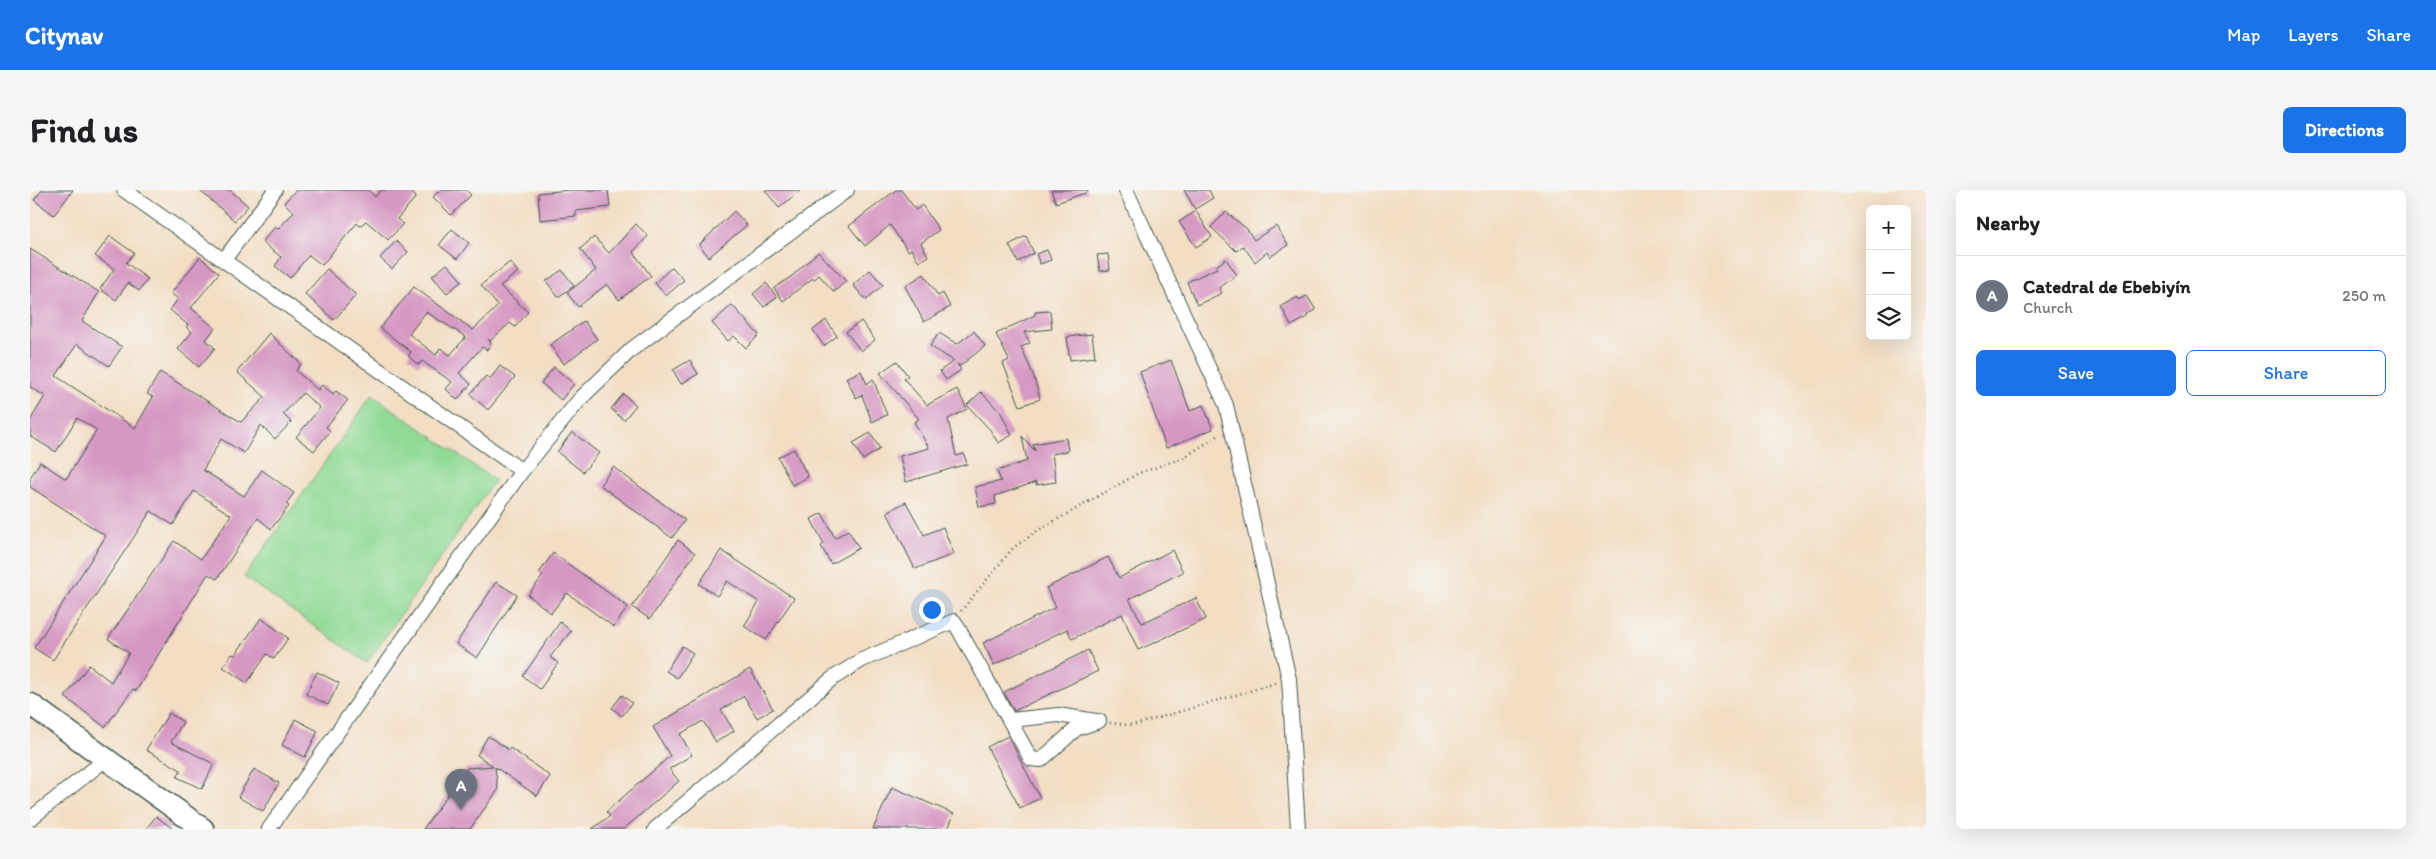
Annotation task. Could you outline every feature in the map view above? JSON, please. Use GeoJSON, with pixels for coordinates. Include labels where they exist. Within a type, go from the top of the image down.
{"type":"FeatureCollection","features":[{"type":"Feature","properties":{"kind":"main road"},"geometry":{"type":"LineString","coordinates":[[30,704],[203,829]]}},
{"type":"Feature","properties":{"kind":"street"},"geometry":{"type":"LineString","coordinates":[[224,260],[275,190]]}},
{"type":"Feature","properties":{"kind":"street"},"geometry":{"type":"LineString","coordinates":[[269,829],[522,471],[580,399],[632,349],[847,190]]}},
{"type":"Feature","properties":{"kind":"street"},"geometry":{"type":"LineString","coordinates":[[1126,190],[1226,405],[1289,679],[1298,829]]}},
{"type":"Feature","properties":{"kind":"street"},"geometry":{"type":"LineString","coordinates":[[130,192],[522,471]]}},
{"type":"Feature","properties":{"kind":"street"},"geometry":{"type":"LineString","coordinates":[[654,829],[833,678],[862,660],[954,620],[1011,720],[1028,755],[1035,760],[1041,760],[1076,729],[1099,722]]}},
{"type":"Feature","properties":{"kind":"street"},"geometry":{"type":"LineString","coordinates":[[1011,720],[1058,715],[1099,722]]}},
{"type":"Feature","properties":{"kind":"street"},"geometry":{"type":"LineString","coordinates":[[30,819],[105,760]]}},
{"type":"Feature","properties":{"kind":"path"},"geometry":{"type":"LineString","coordinates":[[954,620],[1014,548],[1037,531],[1139,473],[1183,458],[1230,428]]}},
{"type":"Feature","properties":{"kind":"path"},"geometry":{"type":"LineString","coordinates":[[1099,722],[1128,725],[1138,724],[1289,679]]}},
{"type":"Feature","properties":{"kind":"green space"},"geometry":{"type":"Polygon","coordinates":[[[372,395],[495,480],[367,663],[244,577],[372,395]]]}},
{"type":"Feature","properties":{"kind":"building"},"geometry":{"type":"Polygon","coordinates":[[[42,190],[73,190],[54,215],[34,200],[42,190]]]}},
{"type":"Feature","properties":{"kind":"building"},"geometry":{"type":"Polygon","coordinates":[[[199,190],[230,190],[248,206],[235,221],[199,190]]]}},
{"type":"Feature","properties":{"kind":"building"},"geometry":{"type":"Polygon","coordinates":[[[296,190],[369,190],[375,197],[381,190],[409,190],[416,197],[397,219],[403,224],[388,240],[366,221],[360,226],[357,223],[322,265],[309,255],[290,278],[275,266],[281,257],[262,242],[275,227],[278,229],[294,212],[284,203],[296,190]]]}},
{"type":"Feature","properties":{"kind":"building"},"geometry":{"type":"Polygon","coordinates":[[[440,190],[466,190],[471,195],[451,215],[433,197],[440,190]]]}},
{"type":"Feature","properties":{"kind":"building"},"geometry":{"type":"Polygon","coordinates":[[[570,190],[608,190],[610,207],[576,211],[576,216],[540,220],[538,193],[570,190]]]}},
{"type":"Feature","properties":{"kind":"building"},"geometry":{"type":"Polygon","coordinates":[[[765,190],[801,190],[779,208],[765,190]]]}},
{"type":"Feature","properties":{"kind":"building"},"geometry":{"type":"Polygon","coordinates":[[[896,190],[901,190],[916,210],[922,205],[939,230],[921,243],[928,256],[919,262],[911,249],[908,251],[890,225],[865,246],[849,226],[896,190]]]}},
{"type":"Feature","properties":{"kind":"building"},"geometry":{"type":"Polygon","coordinates":[[[1051,190],[1088,190],[1088,192],[1056,203],[1051,190]]]}},
{"type":"Feature","properties":{"kind":"building"},"geometry":{"type":"Polygon","coordinates":[[[1184,190],[1209,190],[1213,198],[1195,209],[1184,190]]]}},
{"type":"Feature","properties":{"kind":"building"},"geometry":{"type":"Polygon","coordinates":[[[734,211],[747,225],[709,257],[699,245],[734,211]]]}},
{"type":"Feature","properties":{"kind":"building"},"geometry":{"type":"Polygon","coordinates":[[[1196,211],[1212,237],[1196,247],[1179,222],[1196,211]]]}},
{"type":"Feature","properties":{"kind":"building"},"geometry":{"type":"Polygon","coordinates":[[[1226,212],[1247,229],[1254,240],[1276,226],[1288,245],[1270,257],[1267,252],[1255,262],[1243,246],[1236,251],[1211,227],[1226,212]]]}},
{"type":"Feature","properties":{"kind":"building"},"geometry":{"type":"Polygon","coordinates":[[[636,224],[648,236],[633,252],[651,276],[619,300],[607,284],[578,307],[567,293],[596,270],[580,249],[594,237],[609,253],[636,224]]]}},
{"type":"Feature","properties":{"kind":"building"},"geometry":{"type":"Polygon","coordinates":[[[452,229],[469,243],[457,259],[439,245],[452,229]]]}},
{"type":"Feature","properties":{"kind":"building"},"geometry":{"type":"Polygon","coordinates":[[[110,236],[134,253],[126,263],[148,279],[139,291],[128,283],[116,300],[100,289],[114,269],[95,256],[110,236]]]}},
{"type":"Feature","properties":{"kind":"building"},"geometry":{"type":"Polygon","coordinates":[[[1026,236],[1034,253],[1018,262],[1009,245],[1026,236]]]}},
{"type":"Feature","properties":{"kind":"building"},"geometry":{"type":"Polygon","coordinates":[[[396,241],[408,252],[392,269],[380,258],[396,241]]]}},
{"type":"Feature","properties":{"kind":"building"},"geometry":{"type":"Polygon","coordinates":[[[30,249],[99,292],[82,321],[122,347],[109,366],[77,344],[56,376],[135,428],[153,397],[147,394],[160,372],[241,422],[265,397],[237,372],[269,333],[301,364],[296,371],[318,390],[322,385],[333,394],[336,391],[348,400],[326,427],[330,431],[314,451],[296,437],[320,408],[303,393],[283,414],[291,422],[275,439],[261,425],[244,453],[221,439],[203,470],[244,496],[262,470],[294,493],[286,504],[289,506],[271,529],[258,518],[217,579],[208,574],[136,691],[133,689],[105,727],[65,697],[89,665],[111,682],[129,653],[108,639],[174,541],[201,559],[231,515],[194,491],[173,525],[151,511],[53,660],[34,648],[106,536],[30,487],[30,478],[40,462],[66,479],[97,430],[77,418],[56,452],[30,436],[30,421],[45,396],[30,387],[30,249]]]}},
{"type":"Feature","properties":{"kind":"building"},"geometry":{"type":"Polygon","coordinates":[[[1047,250],[1051,260],[1040,264],[1036,254],[1047,250]]]}},
{"type":"Feature","properties":{"kind":"building"},"geometry":{"type":"Polygon","coordinates":[[[818,252],[846,281],[834,292],[819,275],[783,301],[774,288],[792,276],[818,252]]]}},
{"type":"Feature","properties":{"kind":"building"},"geometry":{"type":"Polygon","coordinates":[[[1108,254],[1110,270],[1100,271],[1097,255],[1108,254]]]}},
{"type":"Feature","properties":{"kind":"building"},"geometry":{"type":"Polygon","coordinates":[[[200,257],[219,273],[191,308],[215,328],[206,340],[215,348],[199,367],[178,349],[192,332],[186,327],[188,325],[170,310],[178,299],[171,293],[200,257]]]}},
{"type":"Feature","properties":{"kind":"building"},"geometry":{"type":"Polygon","coordinates":[[[1226,259],[1237,275],[1219,288],[1222,293],[1197,305],[1187,282],[1217,268],[1216,266],[1226,259]]]}},
{"type":"Feature","properties":{"kind":"building"},"geometry":{"type":"Polygon","coordinates":[[[510,262],[518,272],[500,286],[528,312],[515,327],[510,323],[490,341],[488,339],[491,343],[487,350],[482,347],[459,373],[471,384],[457,400],[446,389],[452,382],[422,361],[419,365],[408,356],[411,352],[380,328],[414,287],[473,330],[498,306],[481,285],[510,262]],[[426,312],[409,334],[436,355],[440,348],[450,355],[466,337],[426,312]]]}},
{"type":"Feature","properties":{"kind":"building"},"geometry":{"type":"Polygon","coordinates":[[[447,264],[462,281],[447,293],[432,276],[447,264]]]}},
{"type":"Feature","properties":{"kind":"building"},"geometry":{"type":"Polygon","coordinates":[[[672,267],[684,280],[666,296],[655,283],[672,267]]]}},
{"type":"Feature","properties":{"kind":"building"},"geometry":{"type":"Polygon","coordinates":[[[327,269],[356,295],[334,320],[305,294],[327,269]]]}},
{"type":"Feature","properties":{"kind":"building"},"geometry":{"type":"Polygon","coordinates":[[[562,270],[574,286],[558,297],[546,281],[562,270]]]}},
{"type":"Feature","properties":{"kind":"building"},"geometry":{"type":"Polygon","coordinates":[[[870,270],[883,285],[866,300],[853,285],[870,270]]]}},
{"type":"Feature","properties":{"kind":"building"},"geometry":{"type":"Polygon","coordinates":[[[924,274],[938,296],[943,293],[950,307],[924,322],[905,286],[924,274]]]}},
{"type":"Feature","properties":{"kind":"building"},"geometry":{"type":"Polygon","coordinates":[[[766,283],[777,297],[764,307],[753,294],[766,283]]]}},
{"type":"Feature","properties":{"kind":"building"},"geometry":{"type":"Polygon","coordinates":[[[1307,296],[1316,310],[1307,315],[1308,317],[1291,326],[1281,306],[1298,297],[1299,300],[1307,296]]]}},
{"type":"Feature","properties":{"kind":"building"},"geometry":{"type":"Polygon","coordinates":[[[732,305],[759,335],[746,348],[734,336],[728,341],[712,323],[732,305]]]}},
{"type":"Feature","properties":{"kind":"building"},"geometry":{"type":"Polygon","coordinates":[[[1050,311],[1052,329],[1024,332],[1030,343],[1021,347],[1034,377],[1040,399],[1020,406],[1003,363],[1009,360],[996,334],[1035,315],[1035,312],[1050,311]]]}},
{"type":"Feature","properties":{"kind":"building"},"geometry":{"type":"Polygon","coordinates":[[[826,320],[837,336],[824,346],[813,330],[826,320]]]}},
{"type":"Feature","properties":{"kind":"building"},"geometry":{"type":"Polygon","coordinates":[[[584,321],[597,339],[564,364],[550,345],[584,321]]]}},
{"type":"Feature","properties":{"kind":"building"},"geometry":{"type":"Polygon","coordinates":[[[861,321],[875,340],[861,351],[846,332],[861,321]]]}},
{"type":"Feature","properties":{"kind":"building"},"geometry":{"type":"Polygon","coordinates":[[[974,331],[985,346],[960,366],[957,364],[961,370],[946,380],[940,371],[954,361],[930,346],[939,333],[957,344],[974,331]]]}},
{"type":"Feature","properties":{"kind":"building"},"geometry":{"type":"Polygon","coordinates":[[[1092,334],[1095,357],[1070,360],[1067,337],[1092,334]]]}},
{"type":"Feature","properties":{"kind":"building"},"geometry":{"type":"Polygon","coordinates":[[[690,360],[698,374],[681,384],[673,370],[690,360]]]}},
{"type":"Feature","properties":{"kind":"building"},"geometry":{"type":"Polygon","coordinates":[[[1171,360],[1190,411],[1203,405],[1213,429],[1166,448],[1140,372],[1171,360]]]}},
{"type":"Feature","properties":{"kind":"building"},"geometry":{"type":"Polygon","coordinates":[[[897,361],[908,376],[904,379],[927,405],[957,389],[967,409],[948,419],[956,456],[964,454],[967,464],[906,482],[900,456],[929,448],[914,422],[919,419],[880,373],[897,361]]]}},
{"type":"Feature","properties":{"kind":"building"},"geometry":{"type":"Polygon","coordinates":[[[500,366],[515,377],[488,410],[470,394],[486,376],[490,379],[500,366]]]}},
{"type":"Feature","properties":{"kind":"building"},"geometry":{"type":"Polygon","coordinates":[[[554,367],[574,384],[561,400],[541,383],[554,367]]]}},
{"type":"Feature","properties":{"kind":"building"},"geometry":{"type":"Polygon","coordinates":[[[861,371],[867,384],[873,379],[887,415],[872,422],[862,395],[856,398],[846,378],[861,371]]]}},
{"type":"Feature","properties":{"kind":"building"},"geometry":{"type":"Polygon","coordinates":[[[981,392],[1001,413],[1012,435],[998,443],[991,431],[967,405],[981,392]]]}},
{"type":"Feature","properties":{"kind":"building"},"geometry":{"type":"Polygon","coordinates":[[[623,394],[636,405],[624,420],[611,409],[623,394]]]}},
{"type":"Feature","properties":{"kind":"building"},"geometry":{"type":"Polygon","coordinates":[[[572,432],[599,453],[583,472],[557,452],[572,432]]]}},
{"type":"Feature","properties":{"kind":"building"},"geometry":{"type":"Polygon","coordinates":[[[870,433],[880,449],[863,460],[853,443],[870,433]]]}},
{"type":"Feature","properties":{"kind":"building"},"geometry":{"type":"Polygon","coordinates":[[[1022,436],[1035,451],[1033,444],[1066,438],[1068,451],[1052,454],[1056,482],[1036,485],[1036,482],[995,496],[996,504],[979,507],[975,487],[1001,481],[997,471],[1027,461],[1022,436]]]}},
{"type":"Feature","properties":{"kind":"building"},"geometry":{"type":"Polygon","coordinates":[[[794,449],[808,477],[792,485],[778,457],[794,449]]]}},
{"type":"Feature","properties":{"kind":"building"},"geometry":{"type":"Polygon","coordinates":[[[613,467],[685,520],[672,538],[600,485],[613,467]]]}},
{"type":"Feature","properties":{"kind":"building"},"geometry":{"type":"Polygon","coordinates":[[[906,502],[924,535],[943,527],[954,554],[915,569],[887,512],[906,502]]]}},
{"type":"Feature","properties":{"kind":"building"},"geometry":{"type":"Polygon","coordinates":[[[822,513],[835,538],[848,530],[859,548],[831,564],[821,546],[824,544],[811,519],[822,513]]]}},
{"type":"Feature","properties":{"kind":"building"},"geometry":{"type":"Polygon","coordinates":[[[678,540],[695,553],[650,619],[632,607],[678,540]]]}},
{"type":"Feature","properties":{"kind":"building"},"geometry":{"type":"Polygon","coordinates":[[[721,550],[794,598],[766,640],[744,626],[759,602],[727,581],[717,596],[699,584],[721,550]]]}},
{"type":"Feature","properties":{"kind":"building"},"geometry":{"type":"Polygon","coordinates":[[[1172,550],[1183,572],[1129,599],[1142,623],[1196,598],[1206,619],[1138,650],[1122,614],[1072,639],[1067,629],[994,665],[983,643],[1056,607],[1046,588],[1108,557],[1119,578],[1172,550]]]}},
{"type":"Feature","properties":{"kind":"building"},"geometry":{"type":"Polygon","coordinates":[[[553,553],[628,607],[614,627],[567,593],[551,613],[528,595],[543,576],[539,573],[553,553]]]}},
{"type":"Feature","properties":{"kind":"building"},"geometry":{"type":"Polygon","coordinates":[[[496,582],[517,595],[477,658],[456,644],[496,582]]]}},
{"type":"Feature","properties":{"kind":"building"},"geometry":{"type":"Polygon","coordinates":[[[261,618],[288,638],[274,659],[267,654],[247,683],[223,667],[232,654],[235,655],[261,618]]]}},
{"type":"Feature","properties":{"kind":"building"},"geometry":{"type":"Polygon","coordinates":[[[560,622],[571,631],[550,657],[558,663],[540,689],[523,676],[560,622]]]}},
{"type":"Feature","properties":{"kind":"building"},"geometry":{"type":"Polygon","coordinates":[[[682,646],[693,653],[677,678],[666,671],[682,646]]]}},
{"type":"Feature","properties":{"kind":"building"},"geometry":{"type":"Polygon","coordinates":[[[1088,650],[1098,671],[1014,711],[1004,692],[1088,650]]]}},
{"type":"Feature","properties":{"kind":"building"},"geometry":{"type":"Polygon","coordinates":[[[750,669],[773,709],[757,718],[744,696],[721,710],[734,731],[716,742],[703,721],[680,734],[692,755],[669,769],[679,781],[624,829],[592,829],[610,816],[606,812],[670,756],[653,727],[750,669]]]}},
{"type":"Feature","properties":{"kind":"building"},"geometry":{"type":"Polygon","coordinates":[[[317,672],[339,683],[328,705],[306,694],[317,672]]]}},
{"type":"Feature","properties":{"kind":"building"},"geometry":{"type":"Polygon","coordinates":[[[622,695],[632,703],[622,716],[612,708],[622,695]]]}},
{"type":"Feature","properties":{"kind":"building"},"geometry":{"type":"Polygon","coordinates":[[[169,713],[183,722],[171,742],[214,764],[202,789],[177,777],[181,770],[146,750],[169,713]]]}},
{"type":"Feature","properties":{"kind":"building"},"geometry":{"type":"Polygon","coordinates":[[[295,719],[318,731],[305,757],[282,745],[295,719]]]}},
{"type":"Feature","properties":{"kind":"building"},"geometry":{"type":"Polygon","coordinates":[[[488,736],[509,750],[510,748],[550,776],[537,796],[495,767],[498,790],[470,829],[423,829],[467,768],[493,766],[477,755],[488,736]]]}},
{"type":"Feature","properties":{"kind":"building"},"geometry":{"type":"Polygon","coordinates":[[[1008,736],[1040,798],[1020,808],[987,747],[1008,736]]]}},
{"type":"Feature","properties":{"kind":"building"},"geometry":{"type":"Polygon","coordinates":[[[254,769],[279,783],[263,811],[238,797],[254,769]]]}},
{"type":"Feature","properties":{"kind":"building"},"geometry":{"type":"Polygon","coordinates":[[[892,787],[954,814],[948,829],[873,829],[892,787]]]}},
{"type":"Feature","properties":{"kind":"building"},"geometry":{"type":"Polygon","coordinates":[[[156,816],[173,829],[146,829],[156,816]]]}},
{"type":"Feature","properties":{"kind":"place","name":"Catedral de Ebebiyín"},"geometry":{"type":"Point","coordinates":[461,810]}}]}
